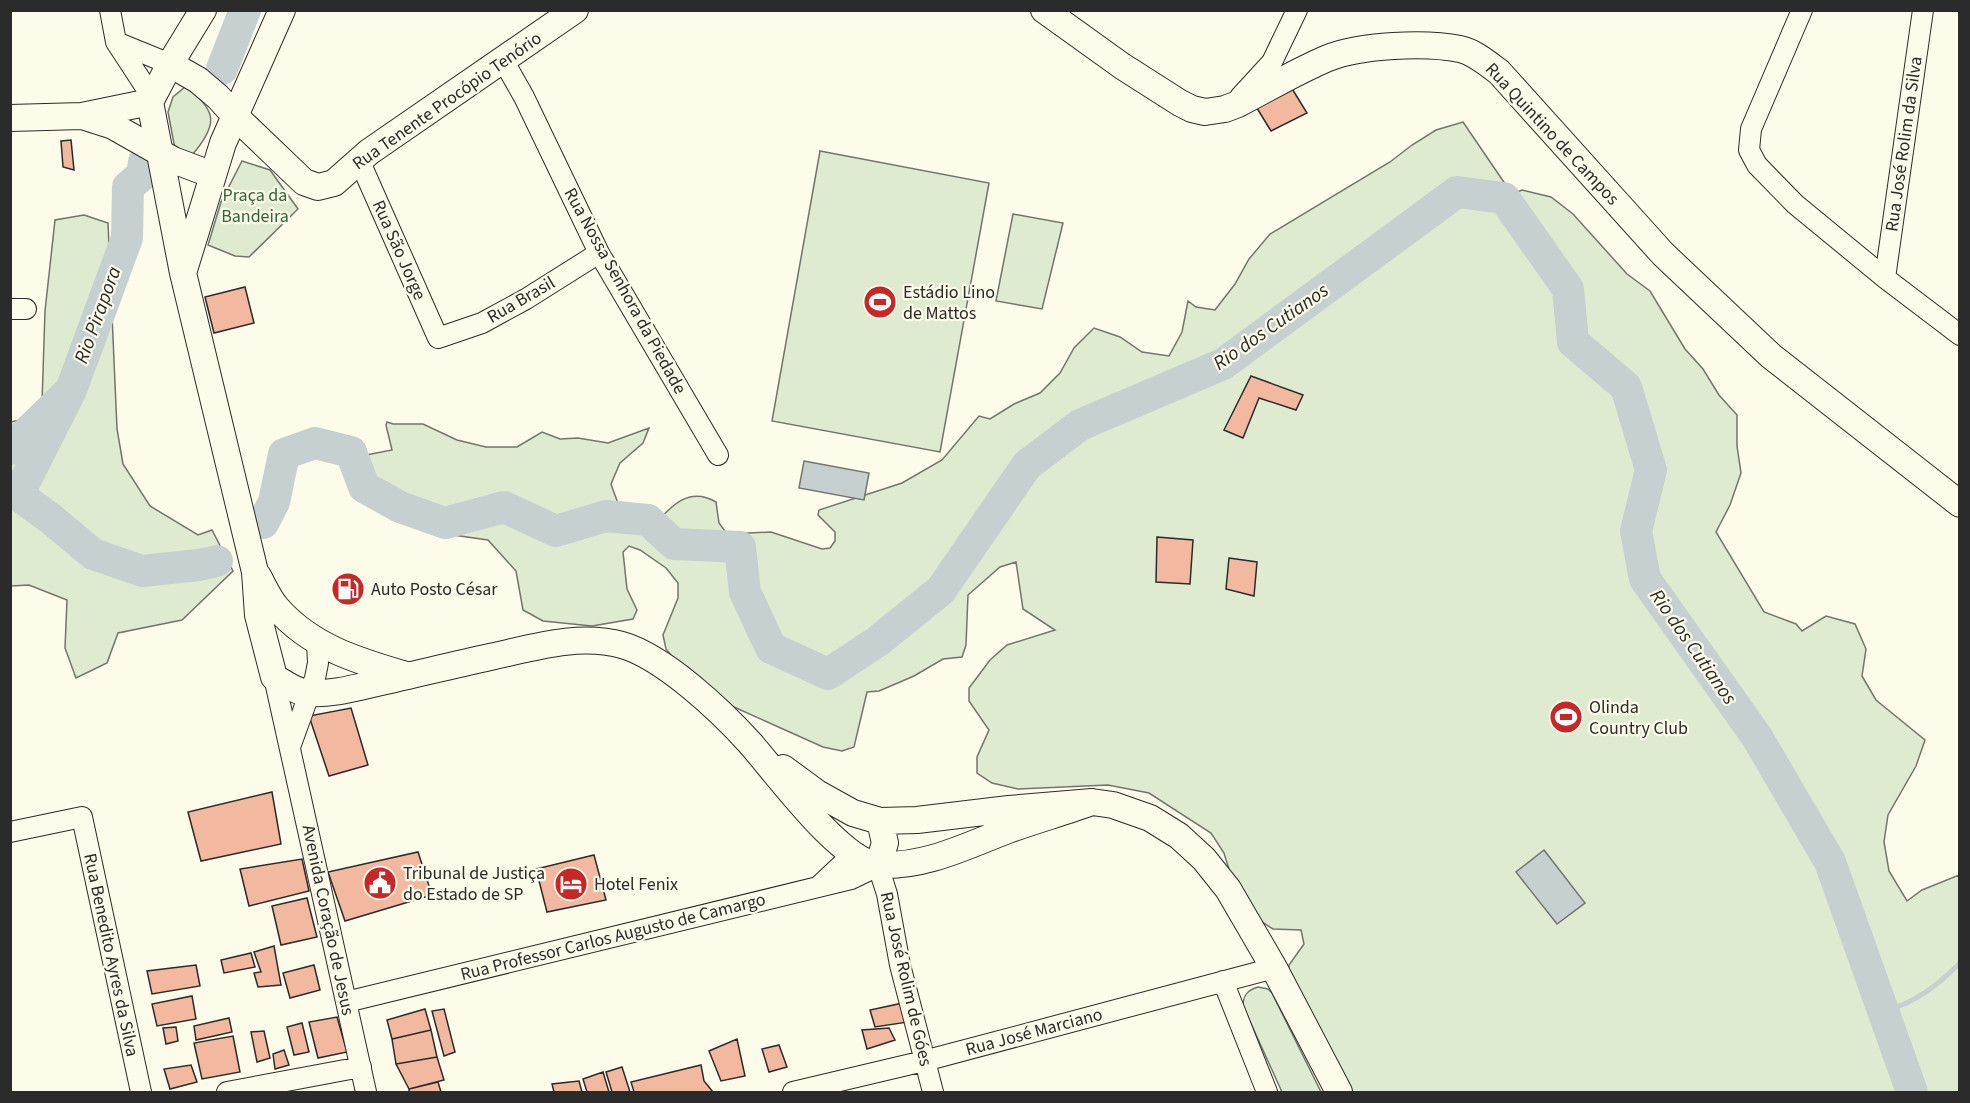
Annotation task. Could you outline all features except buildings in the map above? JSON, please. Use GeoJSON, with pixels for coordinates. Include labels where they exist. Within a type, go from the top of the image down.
{"type":"FeatureCollection","features":[{"type":"Feature","properties":{"kind":"main road"},"geometry":{"type":"LineString","coordinates":[[203,10],[151,99],[183,273],[255,572],[275,607],[317,643],[357,661],[410,675]]}},
{"type":"Feature","properties":{"kind":"main road"},"geometry":{"type":"LineString","coordinates":[[183,273],[223,143],[282,10]]}},
{"type":"Feature","properties":{"kind":"main road","name":"Rua Tenente Procópio Tenório"},"geometry":{"type":"LineString","coordinates":[[236,117],[304,182],[318,187],[333,183],[369,152],[575,10]]}},
{"type":"Feature","properties":{"kind":"main road","name":"Rua Quintino de Campos"},"geometry":{"type":"LineString","coordinates":[[1044,10],[1180,104],[1205,112],[1225,109],[1327,59],[1352,51],[1419,46],[1461,49],[1480,58],[1499,72],[1663,254],[1770,356],[1959,504]]}},
{"type":"Feature","properties":{"kind":"main road"},"geometry":{"type":"LineString","coordinates":[[170,64],[198,80],[236,117]]}},
{"type":"Feature","properties":{"kind":"main road"},"geometry":{"type":"LineString","coordinates":[[10,118],[82,116],[151,99]]}},
{"type":"Feature","properties":{"kind":"main road"},"geometry":{"type":"LineString","coordinates":[[82,116],[113,126],[180,163],[213,175]]}},
{"type":"Feature","properties":{"kind":"main road","name":"Avenida Coração de Jesus"},"geometry":{"type":"LineString","coordinates":[[255,572],[258,615],[274,677]]}},
{"type":"Feature","properties":{"kind":"main road"},"geometry":{"type":"LineString","coordinates":[[274,677],[299,691],[308,693],[349,689],[541,646],[581,640],[622,645],[659,661],[699,694],[749,742],[817,793],[874,820],[885,843],[878,866]]}},
{"type":"Feature","properties":{"kind":"main road"},"geometry":{"type":"LineString","coordinates":[[749,742],[793,796],[853,854],[867,863],[878,866],[939,858],[1011,829],[1092,802]]}},
{"type":"Feature","properties":{"kind":"main road"},"geometry":{"type":"LineString","coordinates":[[853,854],[854,833],[859,825],[874,820],[917,820],[1092,802],[1113,805],[1150,818],[1179,836],[1204,859],[1228,890],[1274,968],[1339,1092]]}},
{"type":"Feature","properties":{"kind":"street"},"geometry":{"type":"LineString","coordinates":[[110,10],[116,42],[151,99]]}},
{"type":"Feature","properties":{"kind":"street"},"geometry":{"type":"LineString","coordinates":[[1225,109],[1246,92],[1272,62],[1297,10]]}},
{"type":"Feature","properties":{"kind":"street"},"geometry":{"type":"LineString","coordinates":[[1802,10],[1751,129],[1749,150],[1757,165],[1795,204],[1885,278],[1959,334]]}},
{"type":"Feature","properties":{"kind":"street","name":"Rua José Rolim da Silva"},"geometry":{"type":"LineString","coordinates":[[1885,278],[1923,10]]}},
{"type":"Feature","properties":{"kind":"street"},"geometry":{"type":"LineString","coordinates":[[116,42],[170,64]]}},
{"type":"Feature","properties":{"kind":"street","name":"Rua Nossa Senhora da Piedade"},"geometry":{"type":"LineString","coordinates":[[503,60],[524,97],[599,253],[718,455]]}},
{"type":"Feature","properties":{"kind":"street","name":"Rua São Jorge"},"geometry":{"type":"LineString","coordinates":[[360,162],[438,338]]}},
{"type":"Feature","properties":{"kind":"street","name":"Rua Brasil"},"geometry":{"type":"LineString","coordinates":[[438,338],[482,323],[526,299],[599,253]]}},
{"type":"Feature","properties":{"kind":"street"},"geometry":{"type":"LineString","coordinates":[[290,747],[315,678],[318,663],[317,643]]}},
{"type":"Feature","properties":{"kind":"street","name":"Avenida Coração de Jesus"},"geometry":{"type":"LineString","coordinates":[[274,677],[366,1092]]}},
{"type":"Feature","properties":{"kind":"street","name":"Rua Benedito Ayres da Silva"},"geometry":{"type":"LineString","coordinates":[[10,832],[82,817],[141,1092]]}},
{"type":"Feature","properties":{"kind":"street"},"geometry":{"type":"LineString","coordinates":[[819,886],[853,854]]}},
{"type":"Feature","properties":{"kind":"street","name":"Rua Professor Carlos Augusto de Camargo"},"geometry":{"type":"LineString","coordinates":[[346,1002],[851,879],[878,866]]}},
{"type":"Feature","properties":{"kind":"street","name":"Rua José Rolim de Góes"},"geometry":{"type":"LineString","coordinates":[[878,866],[887,894],[900,965],[933,1092]]}},
{"type":"Feature","properties":{"kind":"street","name":"Rua José Marciano"},"geometry":{"type":"LineString","coordinates":[[792,1092],[924,1061],[1274,968]]}},
{"type":"Feature","properties":{"kind":"street"},"geometry":{"type":"LineString","coordinates":[[1223,981],[1267,1092]]}},
{"type":"Feature","properties":{"kind":"street"},"geometry":{"type":"LineString","coordinates":[[227,1092],[361,1067]]}},
{"type":"Feature","properties":{"kind":"green space"},"geometry":{"type":"Polygon","coordinates":[[[185,87],[204,103],[211,118],[207,135],[192,155],[176,154],[168,112],[173,97],[185,87]]]}},
{"type":"Feature","properties":{"kind":"green space"},"geometry":{"type":"Polygon","coordinates":[[[1463,122],[1512,194],[1522,190],[1551,197],[1573,214],[1627,274],[1650,291],[1685,349],[1737,415],[1737,446],[1741,473],[1730,505],[1716,532],[1764,612],[1796,624],[1802,631],[1826,616],[1855,624],[1866,649],[1862,676],[1876,700],[1925,740],[1916,766],[1888,815],[1884,842],[1889,871],[1907,901],[1922,890],[1959,875],[1959,1092],[1332,1092],[1287,990],[1289,965],[1304,944],[1301,930],[1273,929],[1259,920],[1237,895],[1224,853],[1211,833],[1149,793],[1108,785],[1018,789],[992,783],[977,773],[977,757],[989,730],[969,701],[969,688],[990,660],[1007,645],[1055,630],[1023,609],[1016,562],[1000,567],[968,595],[966,645],[962,657],[943,659],[914,676],[879,691],[867,692],[854,747],[842,751],[823,747],[734,707],[679,665],[666,649],[663,635],[678,598],[678,583],[666,568],[640,550],[629,546],[623,552],[627,589],[637,610],[633,619],[592,626],[543,621],[523,610],[516,571],[488,540],[453,535],[420,516],[376,499],[351,481],[349,469],[361,456],[392,450],[387,422],[423,424],[457,440],[486,447],[517,447],[542,432],[560,439],[578,438],[608,443],[649,428],[643,443],[620,463],[611,484],[617,501],[630,518],[654,525],[681,500],[697,496],[716,502],[719,523],[727,534],[771,532],[822,549],[830,548],[835,541],[835,532],[818,515],[819,510],[902,483],[942,460],[979,416],[990,419],[1014,404],[1040,393],[1060,373],[1074,348],[1094,328],[1120,337],[1142,352],[1169,356],[1182,332],[1188,301],[1196,307],[1215,310],[1235,284],[1249,259],[1270,234],[1390,162],[1436,130],[1463,122]]]}},
{"type":"Feature","properties":{"kind":"green space","name":"Estádio Lino de Mattos"},"geometry":{"type":"Polygon","coordinates":[[[820,151],[989,183],[940,452],[772,421],[820,151]]]}},
{"type":"Feature","properties":{"kind":"green space","name":"Praça da Bandeira"},"geometry":{"type":"Polygon","coordinates":[[[242,161],[270,170],[298,209],[249,257],[235,256],[208,245],[221,202],[242,161]]]}},
{"type":"Feature","properties":{"kind":"green space"},"geometry":{"type":"Polygon","coordinates":[[[1013,214],[1063,223],[1042,309],[996,301],[1013,214]]]}},
{"type":"Feature","properties":{"kind":"green space"},"geometry":{"type":"Polygon","coordinates":[[[84,215],[108,223],[117,429],[123,464],[150,506],[198,535],[212,530],[233,571],[182,620],[118,633],[107,663],[76,678],[65,648],[67,600],[29,585],[11,586],[10,422],[36,417],[42,403],[45,311],[55,220],[84,215]]]}},
{"type":"Feature","properties":{"kind":"green space"},"geometry":{"type":"Polygon","coordinates":[[[1258,987],[1268,989],[1272,993],[1321,1092],[1282,1092],[1243,1006],[1246,994],[1258,987]]]}},
{"type":"Feature","properties":{"kind":"shaded area"},"geometry":{"type":"Polygon","coordinates":[[[804,461],[869,473],[864,500],[799,488],[804,461]]]}},
{"type":"Feature","properties":{"kind":"shaded area"},"geometry":{"type":"Polygon","coordinates":[[[1544,850],[1585,903],[1557,924],[1516,872],[1544,850]]]}},
{"type":"Feature","properties":{"kind":"waterway","name":"Rio Pirapora"},"geometry":{"type":"LineString","coordinates":[[222,69],[245,10]]}},
{"type":"Feature","properties":{"kind":"waterway","name":"Rio Pirapora"},"geometry":{"type":"LineString","coordinates":[[10,449],[71,390],[127,238],[128,187],[142,175],[144,162]]}},
{"type":"Feature","properties":{"kind":"waterway","name":"Rio dos Cutianos"},"geometry":{"type":"LineString","coordinates":[[263,523],[274,502],[284,454],[315,443],[351,452],[364,487],[400,507],[445,523],[504,507],[556,531],[606,516],[648,520],[674,544],[740,547],[745,592],[771,648],[828,674],[878,641],[941,590],[1027,465],[1080,425],[1223,364],[1457,192],[1504,198],[1568,289],[1573,342],[1626,387],[1651,470],[1636,531],[1645,579],[1757,737],[1830,862],[1912,1092]]}},
{"type":"Feature","properties":{"kind":"waterway","name":"Rio dos Cutianos"},"geometry":{"type":"LineString","coordinates":[[71,390],[18,495],[93,554],[142,571],[217,561]]}},
{"type":"Feature","properties":{"kind":"waterway"},"geometry":{"type":"LineString","coordinates":[[1883,1011],[1905,1004],[1925,993],[1960,963]]}},
{"type":"Feature","properties":{"kind":"place","name":"Estádio Lino de Mattos"},"geometry":{"type":"Point","coordinates":[880,302]}},
{"type":"Feature","properties":{"kind":"place","name":"Auto Posto César"},"geometry":{"type":"Point","coordinates":[348,589]}},
{"type":"Feature","properties":{"kind":"place","name":"Olinda Country Club"},"geometry":{"type":"Point","coordinates":[1566,717]}},
{"type":"Feature","properties":{"kind":"place","name":"Tribunal de Justiça do Estado de SP"},"geometry":{"type":"Point","coordinates":[380,883]}},
{"type":"Feature","properties":{"kind":"place","name":"Hotel Fenix"},"geometry":{"type":"Point","coordinates":[571,884]}}]}
